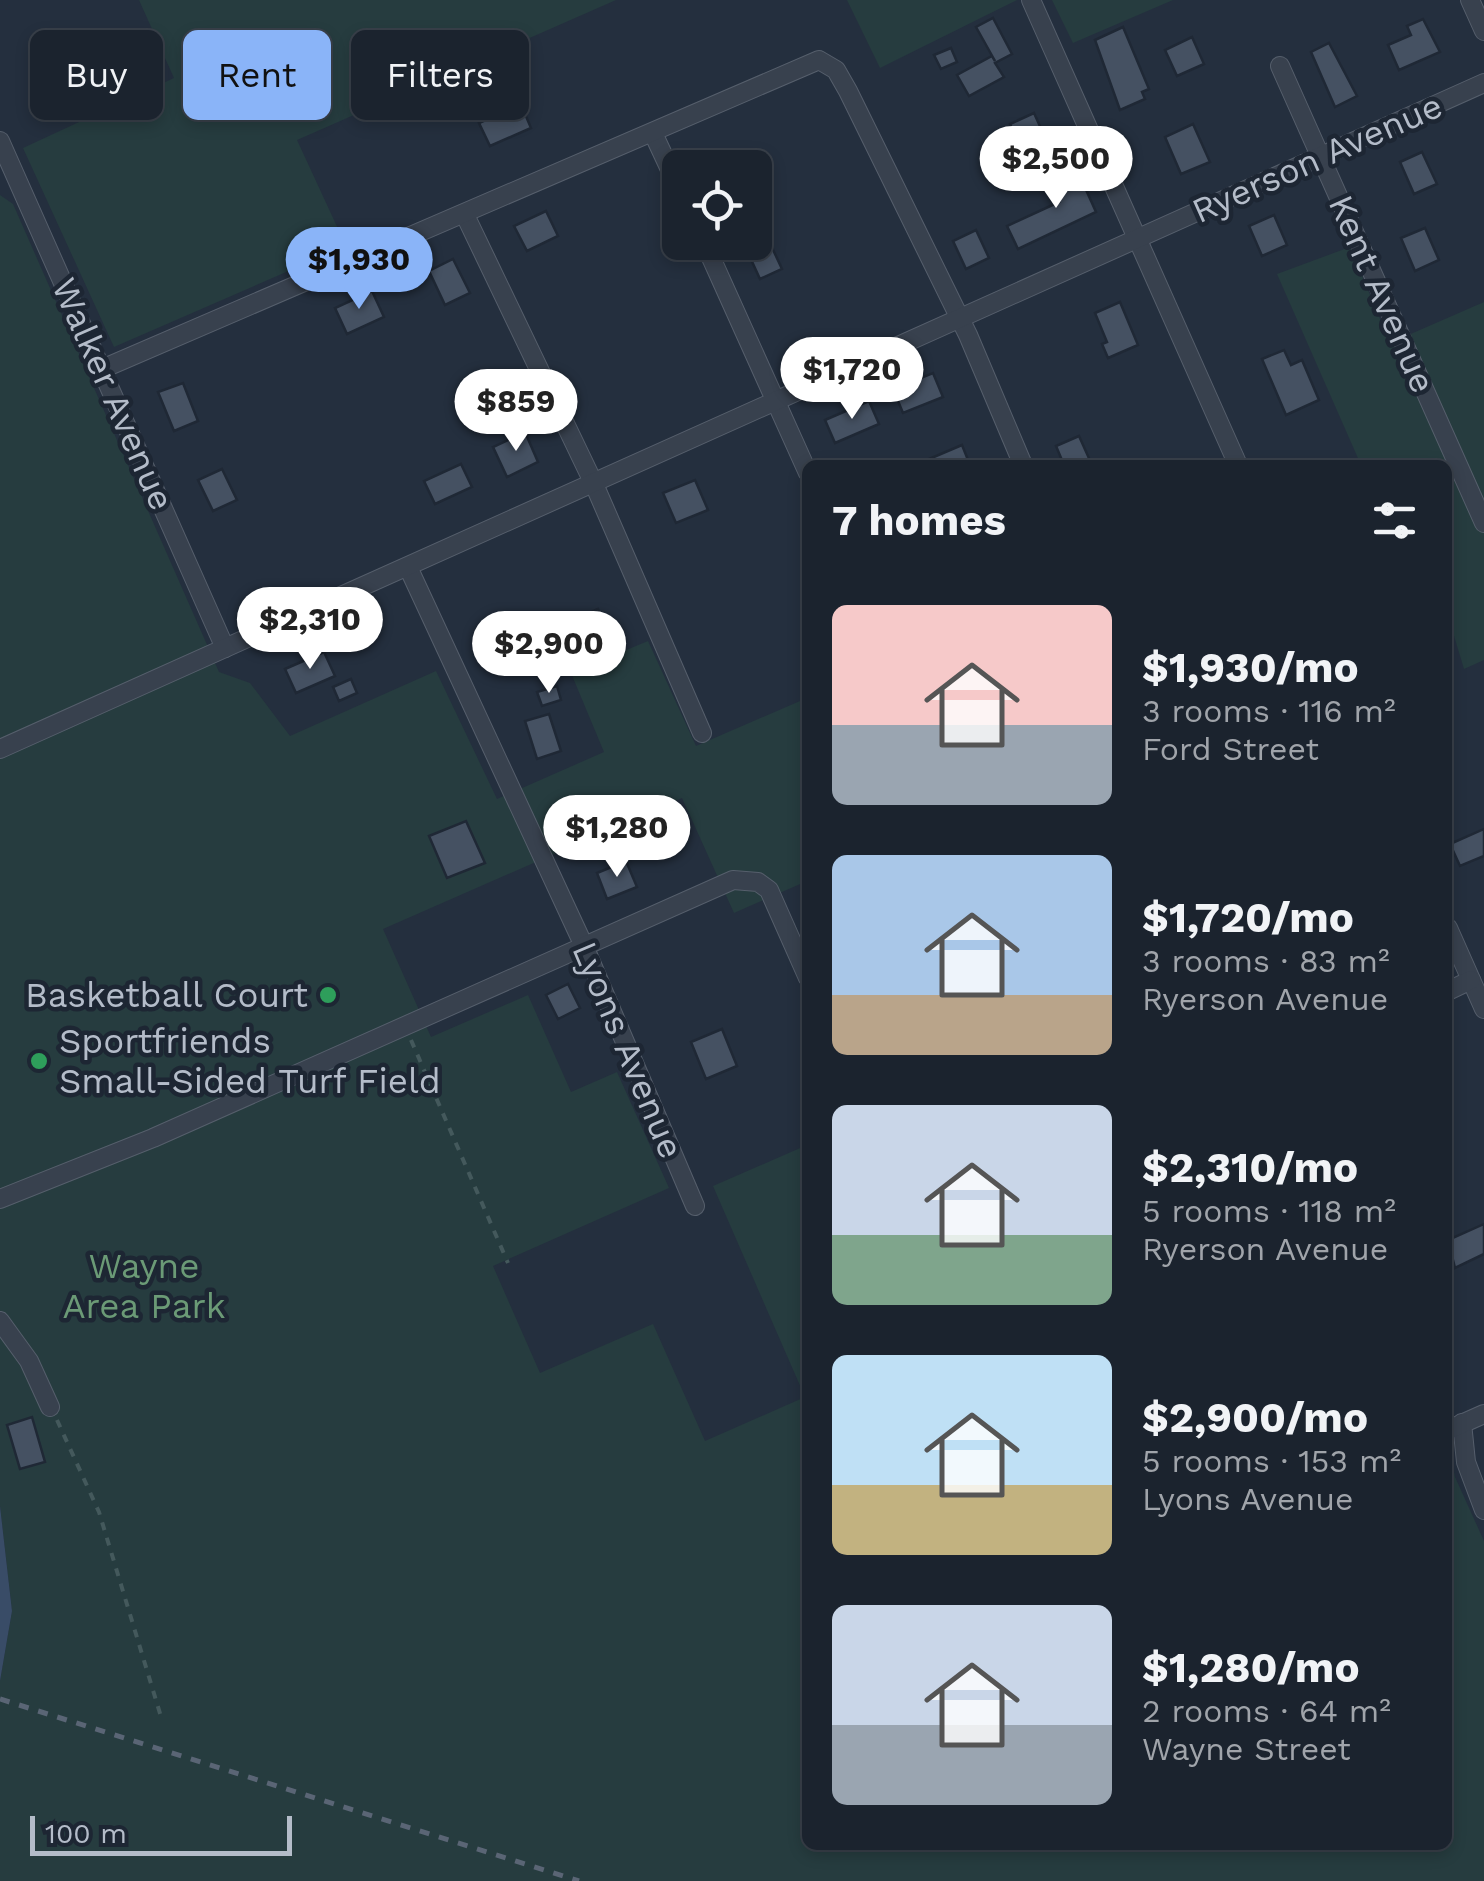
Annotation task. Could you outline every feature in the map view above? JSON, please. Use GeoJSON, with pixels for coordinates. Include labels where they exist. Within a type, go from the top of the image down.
{"type":"FeatureCollection","features":[{"type":"Feature","properties":{"kind":"street"},"geometry":{"type":"LineString","coordinates":[[1031,0],[1236,460]]}},
{"type":"Feature","properties":{"kind":"street"},"geometry":{"type":"LineString","coordinates":[[1470,0],[1484,30]]}},
{"type":"Feature","properties":{"kind":"street"},"geometry":{"type":"LineString","coordinates":[[102,369],[465,215],[812,61],[828,63],[848,91],[960,318],[1021,460]]}},
{"type":"Feature","properties":{"kind":"street","name":"Kent Avenue"},"geometry":{"type":"LineString","coordinates":[[1280,66],[1484,523]]}},
{"type":"Feature","properties":{"kind":"street","name":"Ryerson Avenue"},"geometry":{"type":"LineString","coordinates":[[0,748],[1484,83]]}},
{"type":"Feature","properties":{"kind":"street"},"geometry":{"type":"LineString","coordinates":[[654,133],[662,151]]}},
{"type":"Feature","properties":{"kind":"street","name":"Walker Avenue"},"geometry":{"type":"LineString","coordinates":[[2,152],[225,648]]}},
{"type":"Feature","properties":{"kind":"street"},"geometry":{"type":"LineString","coordinates":[[465,215],[594,484],[702,733]]}},
{"type":"Feature","properties":{"kind":"street"},"geometry":{"type":"LineString","coordinates":[[712,260],[803,460]]}},
{"type":"Feature","properties":{"kind":"street","name":"Lyons Avenue"},"geometry":{"type":"LineString","coordinates":[[408,567],[584,946],[695,1206]]}},
{"type":"Feature","properties":{"kind":"street"},"geometry":{"type":"LineString","coordinates":[[0,1199],[64,1176],[734,880],[758,882],[778,902],[802,963]]}},
{"type":"Feature","properties":{"kind":"street"},"geometry":{"type":"LineString","coordinates":[[1452,937],[1484,1009]]}},
{"type":"Feature","properties":{"kind":"street"},"geometry":{"type":"LineString","coordinates":[[1452,989],[1471,980]]}},
{"type":"Feature","properties":{"kind":"street"},"geometry":{"type":"LineString","coordinates":[[0,1321],[29,1361],[50,1407]]}},
{"type":"Feature","properties":{"kind":"street"},"geometry":{"type":"LineString","coordinates":[[1484,1414],[1455,1426],[1484,1510]]}},
{"type":"Feature","properties":{"kind":"path"},"geometry":{"type":"LineString","coordinates":[[405,1027],[508,1263]]}},
{"type":"Feature","properties":{"kind":"path"},"geometry":{"type":"LineString","coordinates":[[50,1407],[99,1512],[162,1720]]}},
{"type":"Feature","properties":{"kind":"green space"},"geometry":{"type":"Polygon","coordinates":[[[139,0],[616,0],[529,38],[529,30],[351,30],[351,116],[297,140],[346,246],[114,347],[23,148],[83,120],[163,120],[163,83],[174,78],[163,53],[163,30],[152,30],[139,0]]]}},
{"type":"Feature","properties":{"kind":"green space"},"geometry":{"type":"Polygon","coordinates":[[[847,0],[1017,0],[880,68],[847,0]]]}},
{"type":"Feature","properties":{"kind":"green space"},"geometry":{"type":"Polygon","coordinates":[[[1052,0],[1173,0],[1073,43],[1052,0]]]}},
{"type":"Feature","properties":{"kind":"green space","name":"Wayne Area Park"},"geometry":{"type":"Polygon","coordinates":[[[0,195],[13,204],[219,672],[250,683],[290,736],[436,671],[497,799],[604,752],[571,673],[648,641],[696,746],[802,700],[802,883],[734,913],[682,798],[383,929],[431,1037],[528,995],[571,1092],[617,1072],[669,1188],[493,1266],[540,1373],[653,1324],[705,1441],[802,1398],[802,1850],[1452,1850],[1452,1462],[1484,1541],[1484,1881],[0,1881],[0,1681],[12,1611],[0,1506],[0,195]]]}},
{"type":"Feature","properties":{"kind":"green space"},"geometry":{"type":"Polygon","coordinates":[[[1350,247],[1390,343],[1484,302],[1484,660],[1464,669],[1452,629],[1452,460],[1359,460],[1277,274],[1350,247]]]}},
{"type":"Feature","properties":{"kind":"green space"},"geometry":{"type":"Polygon","coordinates":[[[802,1147],[802,1390],[713,1186],[802,1147]]]}},
{"type":"Feature","properties":{"kind":"water"},"geometry":{"type":"Polygon","coordinates":[[[0,1506],[12,1611],[0,1681],[0,1506]]]}},
{"type":"Feature","properties":{"kind":"building"},"geometry":{"type":"Polygon","coordinates":[[[993,18],[1012,54],[995,63],[1004,77],[969,96],[957,75],[992,56],[995,61],[976,27],[993,18]]]}},
{"type":"Feature","properties":{"kind":"building"},"geometry":{"type":"Polygon","coordinates":[[[1423,19],[1440,52],[1399,70],[1388,45],[1411,35],[1407,26],[1423,19]]]}},
{"type":"Feature","properties":{"kind":"building"},"geometry":{"type":"Polygon","coordinates":[[[1123,27],[1149,89],[1142,92],[1145,99],[1120,110],[1095,40],[1123,27]]]}},
{"type":"Feature","properties":{"kind":"building"},"geometry":{"type":"Polygon","coordinates":[[[1192,37],[1204,64],[1177,76],[1165,50],[1192,37]]]}},
{"type":"Feature","properties":{"kind":"building"},"geometry":{"type":"Polygon","coordinates":[[[1329,43],[1357,96],[1335,107],[1311,52],[1329,43]]]}},
{"type":"Feature","properties":{"kind":"building"},"geometry":{"type":"Polygon","coordinates":[[[951,48],[957,62],[941,69],[934,55],[951,48]]]}},
{"type":"Feature","properties":{"kind":"building"},"geometry":{"type":"Polygon","coordinates":[[[1034,113],[1052,153],[1028,164],[1010,124],[1034,113]]]}},
{"type":"Feature","properties":{"kind":"building"},"geometry":{"type":"Polygon","coordinates":[[[528,120],[531,128],[490,146],[479,123],[528,120]]]}},
{"type":"Feature","properties":{"kind":"building"},"geometry":{"type":"Polygon","coordinates":[[[1193,124],[1210,162],[1181,174],[1165,137],[1193,124]]]}},
{"type":"Feature","properties":{"kind":"building"},"geometry":{"type":"Polygon","coordinates":[[[1422,152],[1437,184],[1414,194],[1400,162],[1422,152]]]}},
{"type":"Feature","properties":{"kind":"building"},"geometry":{"type":"Polygon","coordinates":[[[1074,163],[1096,212],[1018,249],[1007,226],[1059,202],[1056,195],[1065,190],[1057,170],[1074,163]]]}},
{"type":"Feature","properties":{"kind":"building"},"geometry":{"type":"Polygon","coordinates":[[[546,211],[558,236],[527,251],[514,226],[546,211]]]}},
{"type":"Feature","properties":{"kind":"building"},"geometry":{"type":"Polygon","coordinates":[[[1274,215],[1287,245],[1262,256],[1249,226],[1274,215]]]}},
{"type":"Feature","properties":{"kind":"building"},"geometry":{"type":"Polygon","coordinates":[[[1425,228],[1439,260],[1415,271],[1401,238],[1425,228]]]}},
{"type":"Feature","properties":{"kind":"building"},"geometry":{"type":"Polygon","coordinates":[[[976,230],[989,258],[966,269],[953,241],[976,230]]]}},
{"type":"Feature","properties":{"kind":"building"},"geometry":{"type":"Polygon","coordinates":[[[772,248],[782,269],[760,279],[751,260],[772,260],[772,248]]]}},
{"type":"Feature","properties":{"kind":"building"},"geometry":{"type":"Polygon","coordinates":[[[453,259],[470,293],[445,305],[429,271],[453,259]]]}},
{"type":"Feature","properties":{"kind":"building"},"geometry":{"type":"Polygon","coordinates":[[[372,291],[384,317],[347,334],[335,308],[372,291]]]}},
{"type":"Feature","properties":{"kind":"building"},"geometry":{"type":"Polygon","coordinates":[[[1120,302],[1138,345],[1108,358],[1102,344],[1107,342],[1095,313],[1120,302]]]}},
{"type":"Feature","properties":{"kind":"building"},"geometry":{"type":"Polygon","coordinates":[[[1284,350],[1291,365],[1302,360],[1319,400],[1286,415],[1262,359],[1284,350]]]}},
{"type":"Feature","properties":{"kind":"building"},"geometry":{"type":"Polygon","coordinates":[[[933,373],[943,397],[903,413],[893,389],[933,373]]]}},
{"type":"Feature","properties":{"kind":"building"},"geometry":{"type":"Polygon","coordinates":[[[183,383],[198,421],[174,431],[158,392],[183,383]]]}},
{"type":"Feature","properties":{"kind":"building"},"geometry":{"type":"Polygon","coordinates":[[[869,401],[879,424],[835,443],[825,420],[869,401]]]}},
{"type":"Feature","properties":{"kind":"building"},"geometry":{"type":"Polygon","coordinates":[[[525,432],[538,462],[507,477],[493,447],[525,432]]]}},
{"type":"Feature","properties":{"kind":"building"},"geometry":{"type":"Polygon","coordinates":[[[1079,436],[1090,460],[1062,460],[1056,446],[1079,436]]]}},
{"type":"Feature","properties":{"kind":"building"},"geometry":{"type":"Polygon","coordinates":[[[962,445],[968,460],[927,460],[962,445]]]}},
{"type":"Feature","properties":{"kind":"building"},"geometry":{"type":"Polygon","coordinates":[[[461,464],[472,487],[435,504],[424,481],[461,464]]]}},
{"type":"Feature","properties":{"kind":"building"},"geometry":{"type":"Polygon","coordinates":[[[222,469],[237,500],[213,511],[198,480],[222,469]]]}},
{"type":"Feature","properties":{"kind":"building"},"geometry":{"type":"Polygon","coordinates":[[[695,480],[708,510],[676,523],[663,493],[695,480]]]}},
{"type":"Feature","properties":{"kind":"building"},"geometry":{"type":"Polygon","coordinates":[[[598,609],[613,643],[584,656],[569,622],[598,609]]]}},
{"type":"Feature","properties":{"kind":"building"},"geometry":{"type":"Polygon","coordinates":[[[324,652],[335,676],[296,693],[285,669],[324,652]]]}},
{"type":"Feature","properties":{"kind":"building"},"geometry":{"type":"Polygon","coordinates":[[[351,679],[357,693],[339,701],[333,687],[351,679]]]}},
{"type":"Feature","properties":{"kind":"building"},"geometry":{"type":"Polygon","coordinates":[[[557,686],[561,700],[542,706],[537,692],[557,686]]]}},
{"type":"Feature","properties":{"kind":"building"},"geometry":{"type":"Polygon","coordinates":[[[549,714],[561,751],[537,759],[525,721],[549,714]]]}},
{"type":"Feature","properties":{"kind":"building"},"geometry":{"type":"Polygon","coordinates":[[[466,821],[485,863],[447,878],[429,836],[466,821]]]}},
{"type":"Feature","properties":{"kind":"building"},"geometry":{"type":"Polygon","coordinates":[[[1484,829],[1484,856],[1460,866],[1452,843],[1484,829]]]}},
{"type":"Feature","properties":{"kind":"building"},"geometry":{"type":"Polygon","coordinates":[[[626,861],[637,887],[607,899],[597,873],[626,861]]]}},
{"type":"Feature","properties":{"kind":"building"},"geometry":{"type":"Polygon","coordinates":[[[568,984],[580,1008],[558,1019],[546,995],[568,984]]]}},
{"type":"Feature","properties":{"kind":"building"},"geometry":{"type":"Polygon","coordinates":[[[722,1029],[737,1066],[706,1079],[691,1042],[722,1029]]]}},
{"type":"Feature","properties":{"kind":"building"},"geometry":{"type":"Polygon","coordinates":[[[1484,1224],[1484,1254],[1455,1268],[1452,1238],[1484,1224]]]}},
{"type":"Feature","properties":{"kind":"building"},"geometry":{"type":"Polygon","coordinates":[[[32,1417],[45,1462],[20,1469],[7,1425],[32,1417]]]}},
{"type":"Feature","properties":{"kind":"railway"},"geometry":{"type":"LineString","coordinates":[[0,1699],[579,1881]]}},
{"type":"Feature","properties":{"kind":"place","name":"Basketball Court"},"geometry":{"type":"Point","coordinates":[328,995]}},
{"type":"Feature","properties":{"kind":"place","name":"Sportfriends Small-Sided Turf Field"},"geometry":{"type":"Point","coordinates":[39,1061]}}]}
